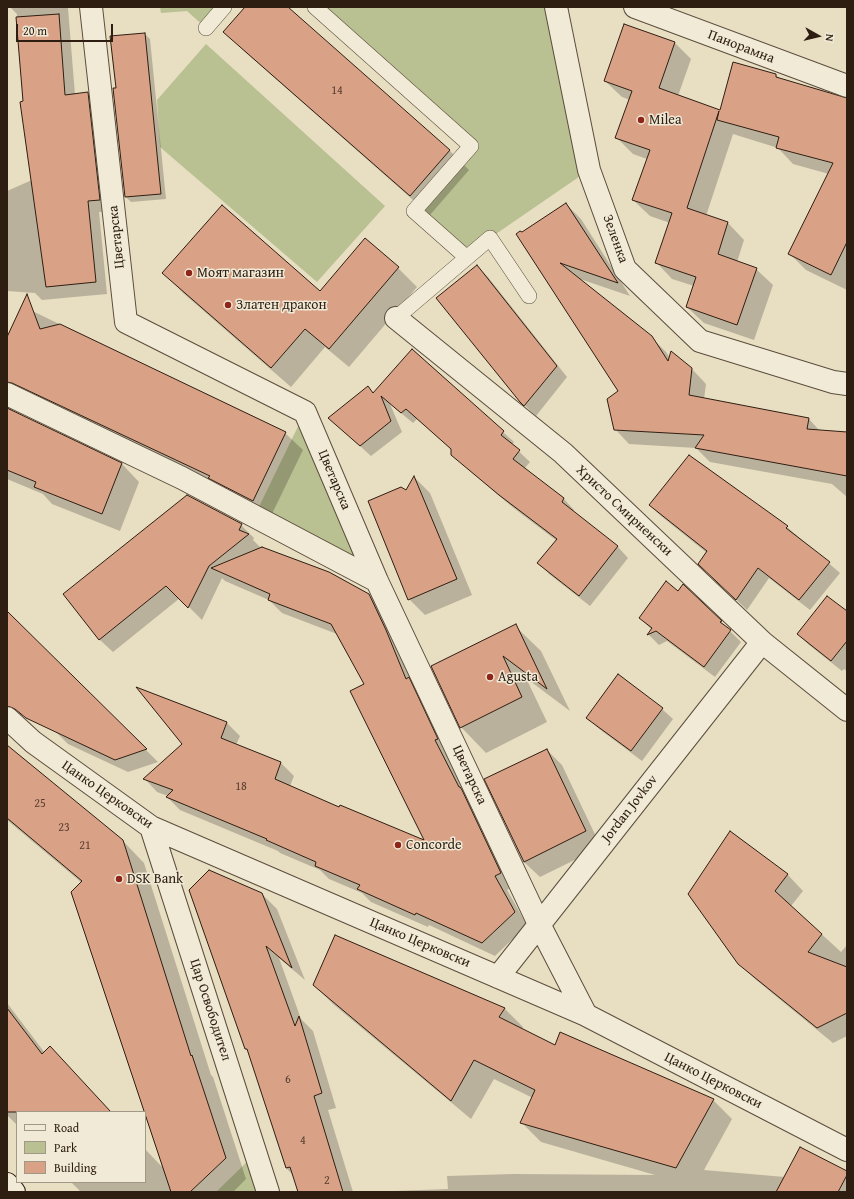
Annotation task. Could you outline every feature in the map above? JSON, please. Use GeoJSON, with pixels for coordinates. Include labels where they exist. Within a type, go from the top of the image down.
{"type":"FeatureCollection","features":[{"type":"Feature","properties":{"kind":"street","name":"Цветарска"},"geometry":{"type":"LineString","coordinates":[[91,7],[126,322],[304,412],[377,581],[539,924],[586,1015]]}},
{"type":"Feature","properties":{"kind":"street","name":"Зеленка"},"geometry":{"type":"LineString","coordinates":[[556,7],[589,170],[625,269],[700,342],[832,382],[847,384]]}},
{"type":"Feature","properties":{"kind":"street","name":"Панорамна"},"geometry":{"type":"LineString","coordinates":[[635,7],[847,86]]}},
{"type":"Feature","properties":{"kind":"street","name":"Христо Смирненски"},"geometry":{"type":"LineString","coordinates":[[396,318],[563,454],[762,642],[847,710]]}},
{"type":"Feature","properties":{"kind":"street"},"geometry":{"type":"LineString","coordinates":[[7,394],[182,478],[377,581]]}},
{"type":"Feature","properties":{"kind":"street","name":"Jordan Jovkov"},"geometry":{"type":"LineString","coordinates":[[498,977],[762,642]]}},
{"type":"Feature","properties":{"kind":"street","name":"Цанко Церковски"},"geometry":{"type":"LineString","coordinates":[[7,718],[33,742],[151,827],[586,1015],[847,1150]]}},
{"type":"Feature","properties":{"kind":"street","name":"Цар Освободител"},"geometry":{"type":"LineString","coordinates":[[151,827],[268,1192]]}},
{"type":"Feature","properties":{"kind":"street"},"geometry":{"type":"LineString","coordinates":[[7,1184],[14,1192]]}},
{"type":"Feature","properties":{"kind":"lane"},"geometry":{"type":"LineString","coordinates":[[206,28],[224,7]]}},
{"type":"Feature","properties":{"kind":"lane"},"geometry":{"type":"LineString","coordinates":[[315,7],[471,146],[414,211],[466,257]]}},
{"type":"Feature","properties":{"kind":"lane"},"geometry":{"type":"LineString","coordinates":[[396,318],[490,238],[529,296]]}},
{"type":"Feature","properties":{"kind":"green space"},"geometry":{"type":"Polygon","coordinates":[[[160,7],[224,7],[206,28],[187,11],[161,13],[160,7]]]}},
{"type":"Feature","properties":{"kind":"green space"},"geometry":{"type":"Polygon","coordinates":[[[315,7],[556,7],[589,170],[490,238],[466,257],[414,211],[470,146],[315,7]]]}},
{"type":"Feature","properties":{"kind":"green space"},"geometry":{"type":"Polygon","coordinates":[[[206,44],[385,206],[317,282],[160,147],[157,100],[206,44]]]}},
{"type":"Feature","properties":{"kind":"green space"},"geometry":{"type":"Polygon","coordinates":[[[305,412],[377,581],[254,517],[305,412]]]}},
{"type":"Feature","properties":{"kind":"green space"},"geometry":{"type":"Polygon","coordinates":[[[256,1153],[268,1192],[216,1192],[256,1153]]]}},
{"type":"Feature","properties":{"kind":"building"},"geometry":{"type":"Polygon","coordinates":[[[245,7],[288,7],[450,150],[410,196],[223,32],[245,7]]]}},
{"type":"Feature","properties":{"kind":"building"},"geometry":{"type":"Polygon","coordinates":[[[59,14],[65,95],[88,92],[100,200],[88,201],[96,282],[46,287],[20,102],[23,101],[16,17],[59,14]]]}},
{"type":"Feature","properties":{"kind":"building"},"geometry":{"type":"Polygon","coordinates":[[[624,24],[675,42],[659,88],[720,110],[733,62],[776,74],[776,77],[847,98],[847,242],[831,275],[788,254],[833,163],[776,148],[779,137],[717,120],[719,111],[687,208],[728,222],[718,254],[757,268],[737,325],[686,307],[696,277],[655,263],[672,213],[632,200],[650,150],[615,138],[632,91],[604,81],[624,24]]]}},
{"type":"Feature","properties":{"kind":"building"},"geometry":{"type":"Polygon","coordinates":[[[145,33],[161,194],[125,197],[113,88],[116,88],[110,36],[145,33]]]}},
{"type":"Feature","properties":{"kind":"building"},"geometry":{"type":"Polygon","coordinates":[[[566,203],[618,283],[560,263],[652,336],[668,361],[671,351],[692,368],[689,395],[809,418],[807,429],[847,432],[847,476],[695,448],[704,435],[614,430],[607,399],[618,391],[516,234],[520,231],[522,232],[566,203]]]}},
{"type":"Feature","properties":{"kind":"building"},"geometry":{"type":"Polygon","coordinates":[[[222,205],[320,291],[365,238],[399,267],[329,349],[305,329],[271,368],[162,273],[222,205]]]}},
{"type":"Feature","properties":{"kind":"building"},"geometry":{"type":"Polygon","coordinates":[[[477,265],[557,366],[524,406],[436,298],[477,265]]]}},
{"type":"Feature","properties":{"kind":"building"},"geometry":{"type":"Polygon","coordinates":[[[27,294],[40,329],[60,324],[286,432],[253,501],[208,478],[210,476],[7,382],[7,337],[27,294]]]}},
{"type":"Feature","properties":{"kind":"building"},"geometry":{"type":"Polygon","coordinates":[[[412,349],[504,431],[501,435],[520,450],[513,459],[564,498],[562,502],[618,546],[579,596],[537,563],[557,539],[499,495],[451,455],[451,449],[406,409],[401,413],[381,396],[391,421],[360,446],[328,418],[368,386],[373,393],[412,349]]]}},
{"type":"Feature","properties":{"kind":"building"},"geometry":{"type":"Polygon","coordinates":[[[7,408],[122,463],[102,514],[34,487],[36,482],[7,470],[7,408]]]}},
{"type":"Feature","properties":{"kind":"building"},"geometry":{"type":"Polygon","coordinates":[[[689,455],[788,526],[786,528],[830,562],[799,600],[758,568],[736,600],[698,564],[707,551],[649,505],[689,455]]]}},
{"type":"Feature","properties":{"kind":"building"},"geometry":{"type":"Polygon","coordinates":[[[414,476],[457,579],[408,600],[368,501],[401,487],[406,490],[414,476]]]}},
{"type":"Feature","properties":{"kind":"building"},"geometry":{"type":"Polygon","coordinates":[[[187,495],[242,524],[239,530],[249,534],[209,566],[188,608],[166,586],[99,640],[63,594],[187,495]]]}},
{"type":"Feature","properties":{"kind":"building"},"geometry":{"type":"Polygon","coordinates":[[[262,547],[329,572],[369,594],[386,630],[406,679],[409,677],[438,739],[435,740],[459,787],[462,790],[501,873],[495,876],[515,912],[482,943],[416,913],[415,915],[357,889],[360,885],[315,866],[316,862],[266,840],[267,839],[166,797],[173,790],[143,779],[182,744],[136,687],[227,722],[221,738],[281,762],[275,779],[339,807],[340,805],[424,840],[350,691],[364,684],[331,624],[268,600],[270,594],[211,568],[262,547]]]}},
{"type":"Feature","properties":{"kind":"building"},"geometry":{"type":"Polygon","coordinates":[[[666,581],[678,591],[683,584],[722,621],[720,622],[731,630],[704,667],[656,631],[647,635],[652,628],[639,618],[666,581]]]}},
{"type":"Feature","properties":{"kind":"building"},"geometry":{"type":"Polygon","coordinates":[[[827,596],[847,611],[847,641],[831,661],[797,634],[827,596]]]}},
{"type":"Feature","properties":{"kind":"building"},"geometry":{"type":"Polygon","coordinates":[[[7,611],[147,749],[115,760],[26,718],[15,709],[7,706],[7,611]]]}},
{"type":"Feature","properties":{"kind":"building"},"geometry":{"type":"Polygon","coordinates":[[[516,624],[547,689],[503,656],[522,697],[460,728],[431,666],[516,624]]]}},
{"type":"Feature","properties":{"kind":"building"},"geometry":{"type":"Polygon","coordinates":[[[618,674],[663,708],[631,751],[586,718],[618,674]]]}},
{"type":"Feature","properties":{"kind":"building"},"geometry":{"type":"Polygon","coordinates":[[[7,745],[123,840],[191,1056],[192,1055],[226,1158],[190,1192],[171,1192],[146,1117],[146,1111],[144,1111],[71,892],[82,881],[7,818],[7,745]]]}},
{"type":"Feature","properties":{"kind":"building"},"geometry":{"type":"Polygon","coordinates":[[[547,749],[586,831],[524,862],[484,779],[547,749]]]}},
{"type":"Feature","properties":{"kind":"building"},"geometry":{"type":"Polygon","coordinates":[[[730,831],[788,874],[775,891],[822,934],[808,952],[847,967],[847,1013],[817,1028],[738,964],[688,894],[730,831]]]}},
{"type":"Feature","properties":{"kind":"building"},"geometry":{"type":"Polygon","coordinates":[[[209,870],[262,893],[292,968],[266,946],[295,1026],[299,1016],[322,1093],[314,1096],[343,1192],[298,1192],[290,1167],[286,1168],[247,1049],[245,1049],[189,890],[209,870]]]}},
{"type":"Feature","properties":{"kind":"building"},"geometry":{"type":"Polygon","coordinates":[[[335,935],[505,1008],[499,1017],[555,1045],[560,1032],[714,1099],[676,1168],[520,1123],[535,1090],[474,1060],[451,1101],[313,985],[335,935]]]}},
{"type":"Feature","properties":{"kind":"building"},"geometry":{"type":"Polygon","coordinates":[[[7,1008],[42,1054],[50,1046],[110,1111],[7,1112],[7,1008]]]}},
{"type":"Feature","properties":{"kind":"building"},"geometry":{"type":"Polygon","coordinates":[[[800,1147],[847,1171],[847,1175],[838,1192],[776,1192],[800,1147]]]}},
{"type":"Feature","properties":{"kind":"place","name":"Milea"},"geometry":{"type":"Point","coordinates":[641,120]}},
{"type":"Feature","properties":{"kind":"place","name":"Моят магазин"},"geometry":{"type":"Point","coordinates":[189,273]}},
{"type":"Feature","properties":{"kind":"place","name":"Златен дракон"},"geometry":{"type":"Point","coordinates":[228,305]}},
{"type":"Feature","properties":{"kind":"place","name":"Agusta"},"geometry":{"type":"Point","coordinates":[490,677]}},
{"type":"Feature","properties":{"kind":"place","name":"Concorde"},"geometry":{"type":"Point","coordinates":[398,845]}},
{"type":"Feature","properties":{"kind":"place","name":"DSK Bank"},"geometry":{"type":"Point","coordinates":[119,879]}}]}
